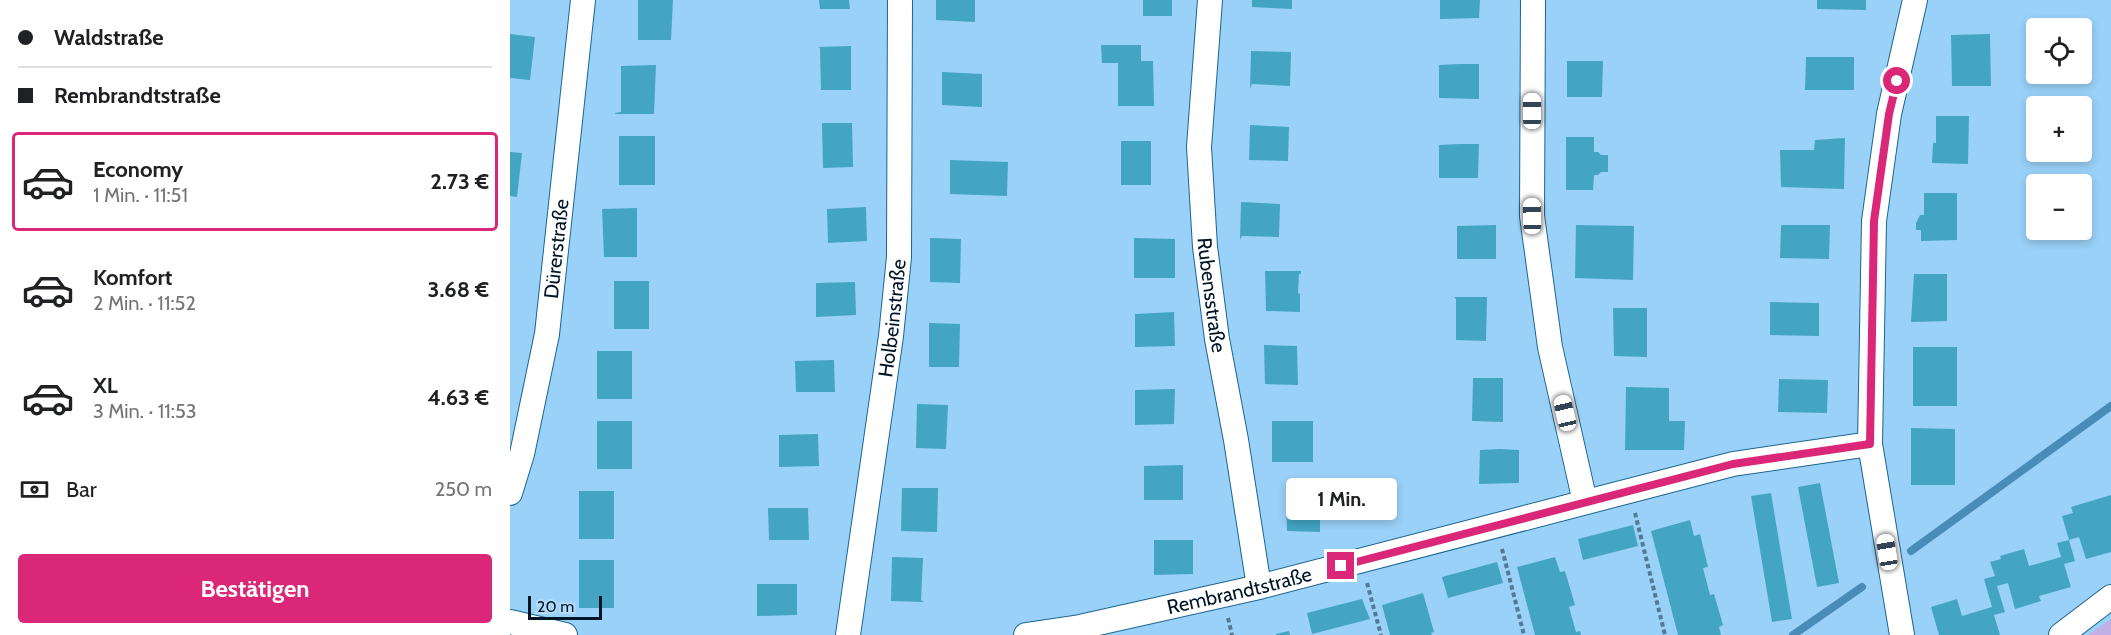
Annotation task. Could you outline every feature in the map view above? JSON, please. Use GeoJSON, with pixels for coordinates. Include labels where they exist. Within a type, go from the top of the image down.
{"type":"FeatureCollection","features":[{"type":"Feature","properties":{"kind":"street","name":"Dürerstraße"},"geometry":{"type":"LineString","coordinates":[[510,493],[522,454],[547,334],[583,0]]}},
{"type":"Feature","properties":{"kind":"street","name":"Holbeinstraße"},"geometry":{"type":"LineString","coordinates":[[848,635],[891,336],[899,257],[900,0]]}},
{"type":"Feature","properties":{"kind":"street","name":"Rubensstraße"},"geometry":{"type":"LineString","coordinates":[[1210,0],[1199,147],[1205,248],[1217,339],[1236,440],[1259,587]]}},
{"type":"Feature","properties":{"kind":"street"},"geometry":{"type":"LineString","coordinates":[[1533,0],[1532,216],[1550,347],[1585,502]]}},
{"type":"Feature","properties":{"kind":"street"},"geometry":{"type":"LineString","coordinates":[[1902,635],[1870,444],[1874,221],[1889,114],[1916,0]]}},
{"type":"Feature","properties":{"kind":"street","name":"Rembrandtstraße"},"geometry":{"type":"LineString","coordinates":[[1026,635],[1080,627],[1259,587],[1733,464],[1870,444]]}},
{"type":"Feature","properties":{"kind":"street"},"geometry":{"type":"LineString","coordinates":[[2061,635],[2111,597]]}},
{"type":"Feature","properties":{"kind":"street"},"geometry":{"type":"LineString","coordinates":[[510,622],[565,635]]}},
{"type":"Feature","properties":{"kind":"path"},"geometry":{"type":"LineString","coordinates":[[1629,490],[1665,635]]}},
{"type":"Feature","properties":{"kind":"path"},"geometry":{"type":"LineString","coordinates":[[1495,525],[1524,635]]}},
{"type":"Feature","properties":{"kind":"path"},"geometry":{"type":"LineString","coordinates":[[1361,560],[1381,635]]}},
{"type":"Feature","properties":{"kind":"shaded area"},"geometry":{"type":"Polygon","coordinates":[[[2111,619],[2111,635],[2088,635],[2111,619]]]}},
{"type":"Feature","properties":{"kind":"building"},"geometry":{"type":"Polygon","coordinates":[[[638,0],[673,0],[671,40],[638,40],[638,0]]]}},
{"type":"Feature","properties":{"kind":"building"},"geometry":{"type":"Polygon","coordinates":[[[819,0],[849,0],[850,9],[820,9],[819,0]]]}},
{"type":"Feature","properties":{"kind":"building"},"geometry":{"type":"Polygon","coordinates":[[[936,0],[975,0],[975,22],[936,20],[936,0]]]}},
{"type":"Feature","properties":{"kind":"building"},"geometry":{"type":"Polygon","coordinates":[[[1143,0],[1172,0],[1172,16],[1143,16],[1143,0]]]}},
{"type":"Feature","properties":{"kind":"building"},"geometry":{"type":"Polygon","coordinates":[[[1252,0],[1292,0],[1292,9],[1252,7],[1252,0]]]}},
{"type":"Feature","properties":{"kind":"building"},"geometry":{"type":"Polygon","coordinates":[[[1440,0],[1480,0],[1479,18],[1440,19],[1440,0]]]}},
{"type":"Feature","properties":{"kind":"building"},"geometry":{"type":"Polygon","coordinates":[[[1817,0],[1866,0],[1866,10],[1817,9],[1817,0]]]}},
{"type":"Feature","properties":{"kind":"building"},"geometry":{"type":"Polygon","coordinates":[[[510,34],[535,37],[530,80],[510,78],[510,34]]]}},
{"type":"Feature","properties":{"kind":"building"},"geometry":{"type":"Polygon","coordinates":[[[1990,34],[1991,86],[1952,86],[1951,35],[1990,34]]]}},
{"type":"Feature","properties":{"kind":"building"},"geometry":{"type":"Polygon","coordinates":[[[1101,45],[1141,45],[1141,61],[1153,61],[1154,106],[1118,106],[1118,63],[1102,63],[1101,45]]]}},
{"type":"Feature","properties":{"kind":"building"},"geometry":{"type":"Polygon","coordinates":[[[851,46],[851,90],[821,90],[820,48],[818,47],[851,46]]]}},
{"type":"Feature","properties":{"kind":"building"},"geometry":{"type":"Polygon","coordinates":[[[1251,51],[1291,52],[1290,86],[1252,84],[1250,89],[1251,51]]]}},
{"type":"Feature","properties":{"kind":"building"},"geometry":{"type":"Polygon","coordinates":[[[1806,57],[1854,57],[1854,90],[1805,90],[1806,57]]]}},
{"type":"Feature","properties":{"kind":"building"},"geometry":{"type":"Polygon","coordinates":[[[1567,61],[1603,61],[1602,97],[1567,97],[1567,61]]]}},
{"type":"Feature","properties":{"kind":"building"},"geometry":{"type":"Polygon","coordinates":[[[1479,64],[1479,99],[1439,98],[1439,65],[1479,64]]]}},
{"type":"Feature","properties":{"kind":"building"},"geometry":{"type":"Polygon","coordinates":[[[656,65],[654,114],[615,114],[621,112],[621,66],[656,65]]]}},
{"type":"Feature","properties":{"kind":"building"},"geometry":{"type":"Polygon","coordinates":[[[942,72],[982,74],[982,107],[942,105],[942,72]]]}},
{"type":"Feature","properties":{"kind":"building"},"geometry":{"type":"Polygon","coordinates":[[[1936,116],[1969,116],[1968,164],[1932,163],[1933,143],[1936,143],[1936,116]]]}},
{"type":"Feature","properties":{"kind":"building"},"geometry":{"type":"Polygon","coordinates":[[[822,123],[852,123],[853,167],[823,168],[822,123]]]}},
{"type":"Feature","properties":{"kind":"building"},"geometry":{"type":"Polygon","coordinates":[[[1250,125],[1289,127],[1288,161],[1249,160],[1250,125]]]}},
{"type":"Feature","properties":{"kind":"building"},"geometry":{"type":"Polygon","coordinates":[[[619,136],[655,136],[655,185],[619,185],[619,136]]]}},
{"type":"Feature","properties":{"kind":"building"},"geometry":{"type":"Polygon","coordinates":[[[1566,137],[1594,137],[1594,152],[1608,155],[1608,172],[1594,175],[1593,190],[1566,190],[1566,137]]]}},
{"type":"Feature","properties":{"kind":"building"},"geometry":{"type":"Polygon","coordinates":[[[1845,138],[1844,189],[1781,187],[1780,150],[1814,150],[1815,140],[1845,138]]]}},
{"type":"Feature","properties":{"kind":"building"},"geometry":{"type":"Polygon","coordinates":[[[1121,141],[1151,141],[1151,185],[1121,185],[1121,141]]]}},
{"type":"Feature","properties":{"kind":"building"},"geometry":{"type":"Polygon","coordinates":[[[1479,144],[1478,178],[1439,178],[1439,145],[1479,144]]]}},
{"type":"Feature","properties":{"kind":"building"},"geometry":{"type":"Polygon","coordinates":[[[510,152],[522,153],[517,197],[510,196],[510,152]]]}},
{"type":"Feature","properties":{"kind":"building"},"geometry":{"type":"Polygon","coordinates":[[[950,160],[1008,162],[1007,196],[950,194],[950,160]]]}},
{"type":"Feature","properties":{"kind":"building"},"geometry":{"type":"Polygon","coordinates":[[[1924,193],[1957,193],[1957,240],[1921,241],[1921,230],[1916,230],[1916,223],[1920,215],[1924,215],[1924,193]]]}},
{"type":"Feature","properties":{"kind":"building"},"geometry":{"type":"Polygon","coordinates":[[[1241,202],[1280,204],[1279,237],[1242,236],[1240,240],[1241,202]]]}},
{"type":"Feature","properties":{"kind":"building"},"geometry":{"type":"Polygon","coordinates":[[[866,207],[867,241],[828,243],[827,209],[866,207]]]}},
{"type":"Feature","properties":{"kind":"building"},"geometry":{"type":"Polygon","coordinates":[[[637,208],[637,257],[604,257],[602,209],[637,208]]]}},
{"type":"Feature","properties":{"kind":"building"},"geometry":{"type":"Polygon","coordinates":[[[1496,225],[1496,259],[1457,259],[1457,226],[1496,225]]]}},
{"type":"Feature","properties":{"kind":"building"},"geometry":{"type":"Polygon","coordinates":[[[1576,225],[1634,226],[1633,280],[1575,278],[1576,225]]]}},
{"type":"Feature","properties":{"kind":"building"},"geometry":{"type":"Polygon","coordinates":[[[1781,225],[1830,225],[1829,259],[1780,258],[1781,225]]]}},
{"type":"Feature","properties":{"kind":"building"},"geometry":{"type":"Polygon","coordinates":[[[930,238],[961,239],[960,283],[930,282],[930,238]]]}},
{"type":"Feature","properties":{"kind":"building"},"geometry":{"type":"Polygon","coordinates":[[[1134,238],[1175,239],[1175,278],[1134,278],[1134,238]]]}},
{"type":"Feature","properties":{"kind":"building"},"geometry":{"type":"Polygon","coordinates":[[[1265,271],[1301,271],[1298,293],[1300,294],[1300,312],[1266,311],[1265,271]]]}},
{"type":"Feature","properties":{"kind":"building"},"geometry":{"type":"Polygon","coordinates":[[[1914,274],[1947,274],[1947,321],[1911,322],[1914,274]]]}},
{"type":"Feature","properties":{"kind":"building"},"geometry":{"type":"Polygon","coordinates":[[[614,281],[649,281],[649,329],[614,329],[614,281]]]}},
{"type":"Feature","properties":{"kind":"building"},"geometry":{"type":"Polygon","coordinates":[[[855,282],[856,315],[816,317],[816,283],[855,282]]]}},
{"type":"Feature","properties":{"kind":"building"},"geometry":{"type":"Polygon","coordinates":[[[1454,297],[1487,297],[1486,341],[1456,340],[1456,299],[1454,297]]]}},
{"type":"Feature","properties":{"kind":"building"},"geometry":{"type":"Polygon","coordinates":[[[1770,302],[1819,303],[1819,336],[1770,335],[1770,302]]]}},
{"type":"Feature","properties":{"kind":"building"},"geometry":{"type":"Polygon","coordinates":[[[1613,308],[1647,308],[1647,357],[1614,356],[1613,308]]]}},
{"type":"Feature","properties":{"kind":"building"},"geometry":{"type":"Polygon","coordinates":[[[1174,312],[1175,346],[1135,347],[1135,314],[1174,312]]]}},
{"type":"Feature","properties":{"kind":"building"},"geometry":{"type":"Polygon","coordinates":[[[929,323],[960,324],[959,367],[929,367],[929,323]]]}},
{"type":"Feature","properties":{"kind":"building"},"geometry":{"type":"Polygon","coordinates":[[[1264,345],[1297,346],[1298,385],[1265,384],[1264,345]]]}},
{"type":"Feature","properties":{"kind":"building"},"geometry":{"type":"Polygon","coordinates":[[[1913,347],[1957,347],[1957,406],[1913,406],[1913,347]]]}},
{"type":"Feature","properties":{"kind":"building"},"geometry":{"type":"Polygon","coordinates":[[[597,351],[632,351],[632,399],[597,399],[597,351]]]}},
{"type":"Feature","properties":{"kind":"building"},"geometry":{"type":"Polygon","coordinates":[[[834,360],[835,392],[796,392],[795,361],[834,360]]]}},
{"type":"Feature","properties":{"kind":"building"},"geometry":{"type":"Polygon","coordinates":[[[1473,378],[1503,378],[1503,422],[1472,421],[1473,378]]]}},
{"type":"Feature","properties":{"kind":"building"},"geometry":{"type":"Polygon","coordinates":[[[1779,379],[1828,380],[1827,413],[1778,412],[1779,379]]]}},
{"type":"Feature","properties":{"kind":"building"},"geometry":{"type":"Polygon","coordinates":[[[1626,387],[1669,388],[1669,421],[1685,421],[1684,450],[1625,450],[1626,387]]]}},
{"type":"Feature","properties":{"kind":"building"},"geometry":{"type":"Polygon","coordinates":[[[1175,389],[1174,424],[1135,425],[1135,390],[1175,389]]]}},
{"type":"Feature","properties":{"kind":"building"},"geometry":{"type":"Polygon","coordinates":[[[917,404],[948,405],[946,449],[916,448],[917,404]]]}},
{"type":"Feature","properties":{"kind":"building"},"geometry":{"type":"Polygon","coordinates":[[[597,421],[632,421],[632,469],[597,469],[597,421]]]}},
{"type":"Feature","properties":{"kind":"building"},"geometry":{"type":"Polygon","coordinates":[[[1272,421],[1313,421],[1313,462],[1272,462],[1272,421]]]}},
{"type":"Feature","properties":{"kind":"building"},"geometry":{"type":"Polygon","coordinates":[[[1911,428],[1955,429],[1955,485],[1911,485],[1911,428]]]}},
{"type":"Feature","properties":{"kind":"building"},"geometry":{"type":"Polygon","coordinates":[[[818,434],[819,466],[779,467],[779,435],[818,434]]]}},
{"type":"Feature","properties":{"kind":"building"},"geometry":{"type":"Polygon","coordinates":[[[1480,450],[1519,450],[1519,483],[1479,484],[1480,450]]]}},
{"type":"Feature","properties":{"kind":"building"},"geometry":{"type":"Polygon","coordinates":[[[1183,465],[1183,500],[1144,500],[1144,466],[1183,465]]]}},
{"type":"Feature","properties":{"kind":"building"},"geometry":{"type":"Polygon","coordinates":[[[1820,483],[1839,583],[1817,587],[1798,487],[1820,483]]]}},
{"type":"Feature","properties":{"kind":"building"},"geometry":{"type":"Polygon","coordinates":[[[902,488],[938,488],[937,532],[901,531],[902,488]]]}},
{"type":"Feature","properties":{"kind":"building"},"geometry":{"type":"Polygon","coordinates":[[[579,491],[614,491],[614,539],[579,539],[579,491]]]}},
{"type":"Feature","properties":{"kind":"building"},"geometry":{"type":"Polygon","coordinates":[[[1286,491],[1320,492],[1320,532],[1287,531],[1286,491]]]}},
{"type":"Feature","properties":{"kind":"building"},"geometry":{"type":"Polygon","coordinates":[[[1771,493],[1792,619],[1772,622],[1751,496],[1771,493]]]}},
{"type":"Feature","properties":{"kind":"building"},"geometry":{"type":"Polygon","coordinates":[[[2111,495],[2111,552],[2086,559],[2079,537],[2069,540],[2062,516],[2073,513],[2071,507],[2111,495]]]}},
{"type":"Feature","properties":{"kind":"building"},"geometry":{"type":"Polygon","coordinates":[[[768,508],[808,508],[809,540],[769,540],[768,508]]]}},
{"type":"Feature","properties":{"kind":"building"},"geometry":{"type":"Polygon","coordinates":[[[1690,520],[1694,536],[1700,534],[1708,567],[1703,568],[1710,595],[1714,594],[1723,625],[1719,627],[1721,635],[1678,635],[1651,531],[1690,520]]]}},
{"type":"Feature","properties":{"kind":"building"},"geometry":{"type":"Polygon","coordinates":[[[1633,525],[1638,546],[1583,560],[1578,539],[1633,525]]]}},
{"type":"Feature","properties":{"kind":"building"},"geometry":{"type":"Polygon","coordinates":[[[1154,540],[1193,540],[1193,574],[1154,575],[1154,540]]]}},
{"type":"Feature","properties":{"kind":"building"},"geometry":{"type":"Polygon","coordinates":[[[2069,540],[2075,561],[2064,564],[2071,587],[2039,596],[2041,601],[2015,609],[2008,583],[1997,586],[2005,612],[1994,615],[2000,635],[1939,635],[1931,607],[1957,599],[1962,616],[1992,607],[1984,579],[1995,576],[1990,562],[2001,559],[2000,556],[2024,549],[2029,566],[2061,557],[2057,543],[2069,540]]]}},
{"type":"Feature","properties":{"kind":"building"},"geometry":{"type":"Polygon","coordinates":[[[892,557],[923,558],[921,600],[924,602],[891,601],[892,557]]]}},
{"type":"Feature","properties":{"kind":"building"},"geometry":{"type":"Polygon","coordinates":[[[1555,557],[1560,572],[1565,571],[1575,605],[1569,607],[1576,632],[1580,631],[1581,635],[1535,635],[1517,567],[1555,557]]]}},
{"type":"Feature","properties":{"kind":"building"},"geometry":{"type":"Polygon","coordinates":[[[579,560],[614,560],[614,608],[579,608],[579,560]]]}},
{"type":"Feature","properties":{"kind":"building"},"geometry":{"type":"Polygon","coordinates":[[[1497,562],[1503,583],[1448,598],[1442,577],[1497,562]]]}},
{"type":"Feature","properties":{"kind":"building"},"geometry":{"type":"Polygon","coordinates":[[[757,584],[797,584],[797,615],[757,616],[757,584]]]}},
{"type":"Feature","properties":{"kind":"building"},"geometry":{"type":"Polygon","coordinates":[[[1423,593],[1434,632],[1431,633],[1432,635],[1390,635],[1382,605],[1423,593]]]}},
{"type":"Feature","properties":{"kind":"building"},"geometry":{"type":"Polygon","coordinates":[[[1362,599],[1370,619],[1312,634],[1307,613],[1362,599]]]}},
{"type":"Feature","properties":{"kind":"building"},"geometry":{"type":"Polygon","coordinates":[[[1289,631],[1290,635],[1276,635],[1276,634],[1289,631]]]}},
{"type":"Feature","properties":{"kind":"waterway"},"geometry":{"type":"LineString","coordinates":[[1911,551],[2111,406]]}},
{"type":"Feature","properties":{"kind":"waterway"},"geometry":{"type":"LineString","coordinates":[[1793,635],[1862,587]]}},
{"type":"Feature","properties":{"kind":"route"},"geometry":{"type":"LineString","coordinates":[[1341,566],[1733,464],[1870,444],[1874,221],[1889,114],[1897,81]]}}]}
